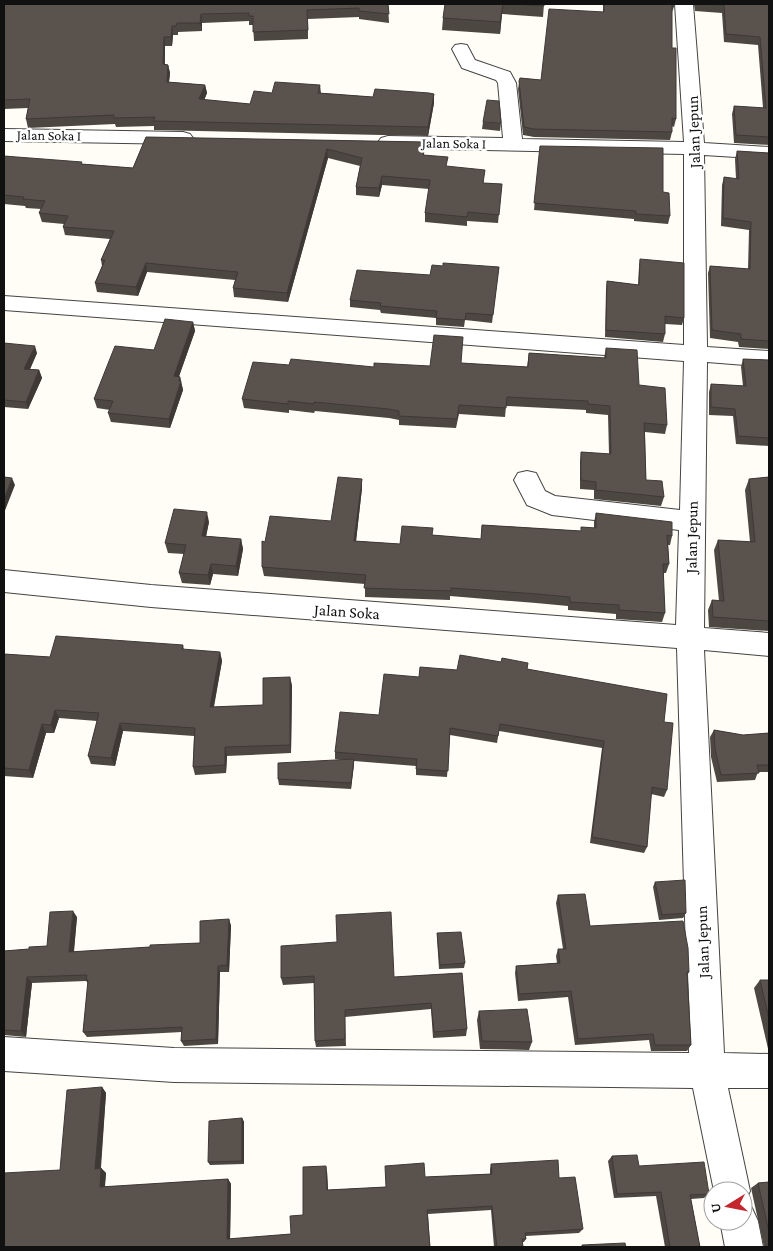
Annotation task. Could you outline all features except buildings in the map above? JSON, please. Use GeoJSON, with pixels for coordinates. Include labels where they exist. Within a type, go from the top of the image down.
{"type":"FeatureCollection","features":[{"type":"Feature","properties":{"kind":"street","name":"Jalan Jepun"},"geometry":{"type":"LineString","coordinates":[[684,4],[694,148],[696,354],[690,637],[707,1071],[730,1181]]}},
{"type":"Feature","properties":{"kind":"street"},"geometry":{"type":"LineString","coordinates":[[461,49],[468,64],[503,76],[507,83],[512,144]]}},
{"type":"Feature","properties":{"kind":"street","name":"Jalan Soka I"},"geometry":{"type":"LineString","coordinates":[[4,134],[206,138]]}},
{"type":"Feature","properties":{"kind":"street","name":"Jalan Soka I"},"geometry":{"type":"LineString","coordinates":[[374,141],[694,148],[769,153]]}},
{"type":"Feature","properties":{"kind":"street"},"geometry":{"type":"LineString","coordinates":[[4,303],[769,359]]}},
{"type":"Feature","properties":{"kind":"street"},"geometry":{"type":"LineString","coordinates":[[527,480],[536,498],[552,505],[691,521]]}},
{"type":"Feature","properties":{"kind":"street","name":"Jalan Soka"},"geometry":{"type":"LineString","coordinates":[[4,582],[152,596],[769,644]]}},
{"type":"Feature","properties":{"kind":"street"},"geometry":{"type":"LineString","coordinates":[[4,1054],[174,1065],[769,1071]]}},
{"type":"Feature","properties":{"kind":"street"},"geometry":{"type":"LineString","coordinates":[[741,1231],[744,1247]]}}]}
